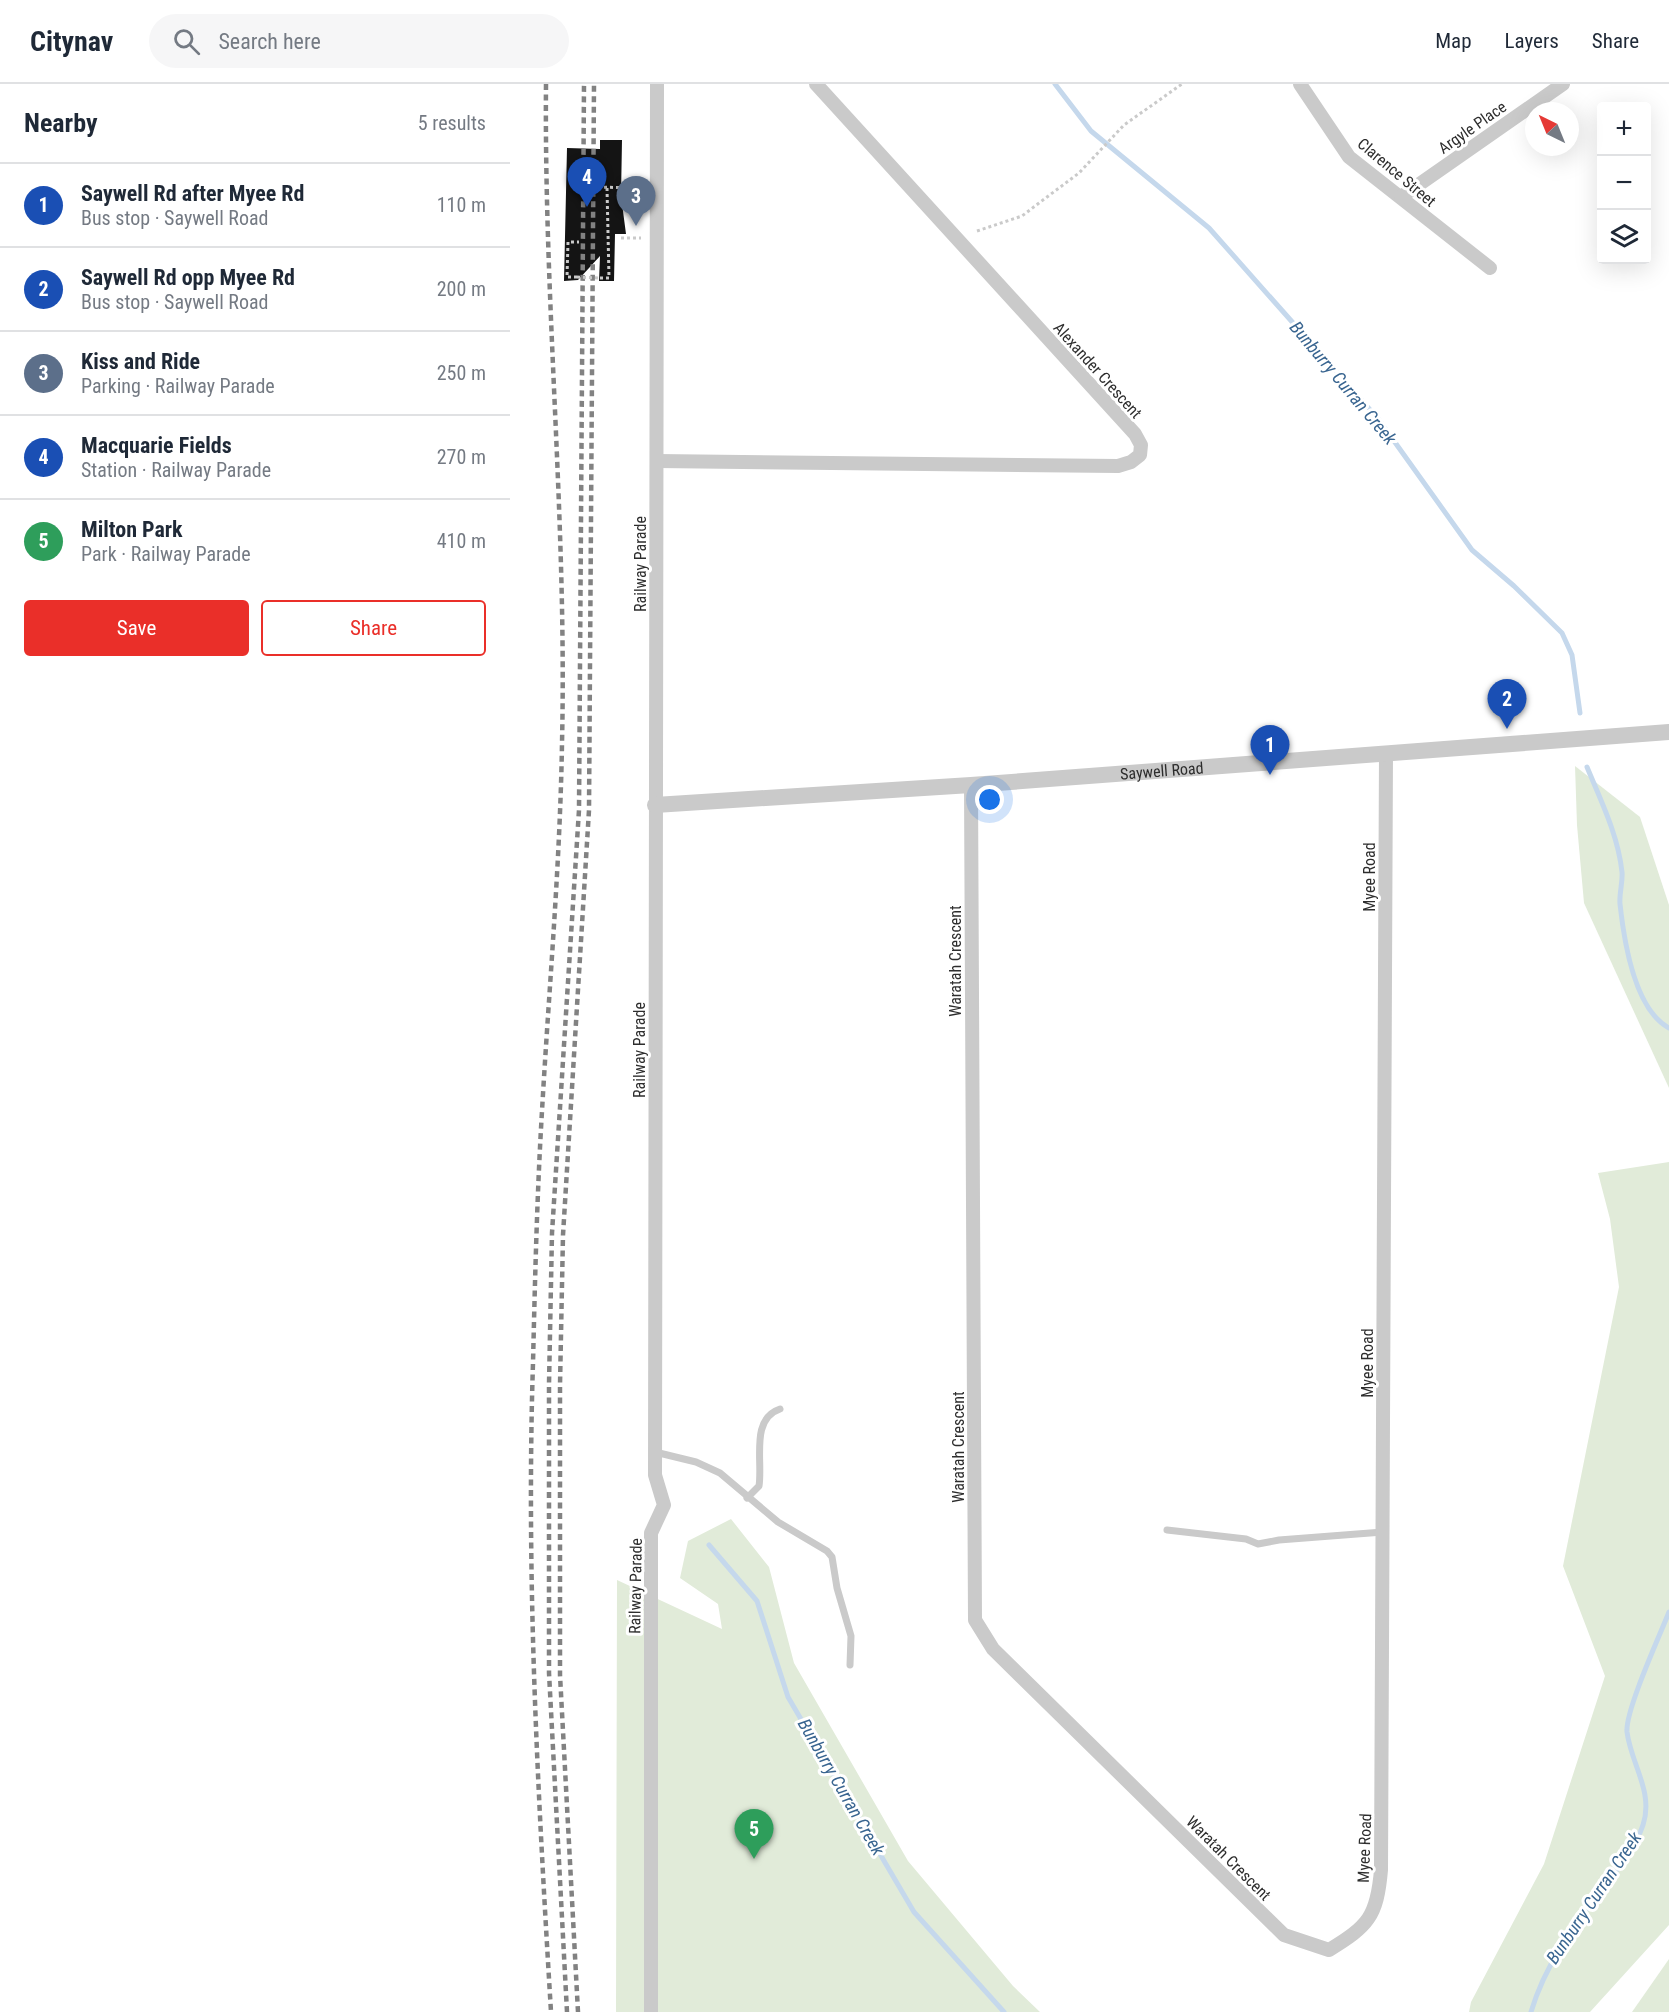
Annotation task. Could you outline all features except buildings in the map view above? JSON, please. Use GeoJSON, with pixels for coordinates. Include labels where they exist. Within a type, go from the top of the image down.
{"type":"FeatureCollection","features":[{"type":"Feature","properties":{"kind":"street","name":"Railway Parade"},"geometry":{"type":"LineString","coordinates":[[651,2012],[651,1533],[664,1505],[655,1475],[657,84]]}},
{"type":"Feature","properties":{"kind":"street","name":"Alexander Crescent"},"geometry":{"type":"LineString","coordinates":[[657,460],[1118,466],[1131,462],[1140,455],[1141,445],[1135,435],[816,84]]}},
{"type":"Feature","properties":{"kind":"street","name":"Clarence Street"},"geometry":{"type":"LineString","coordinates":[[1300,84],[1349,157],[1490,268]]}},
{"type":"Feature","properties":{"kind":"street","name":"Argyle Place"},"geometry":{"type":"LineString","coordinates":[[1401,197],[1563,84]]}},
{"type":"Feature","properties":{"kind":"street","name":"Saywell Road"},"geometry":{"type":"LineString","coordinates":[[655,805],[971,785],[1669,732]]}},
{"type":"Feature","properties":{"kind":"street","name":"Myee Road"},"geometry":{"type":"LineString","coordinates":[[1329,1950],[1358,1932],[1371,1916],[1379,1896],[1381,1858],[1386,753]]}},
{"type":"Feature","properties":{"kind":"street","name":"Waratah Crescent"},"geometry":{"type":"LineString","coordinates":[[971,785],[975,1620],[993,1649],[1284,1935],[1329,1950]]}},
{"type":"Feature","properties":{"kind":"lane"},"geometry":{"type":"LineString","coordinates":[[747,1498],[759,1486],[762,1422],[769,1413],[780,1409]]}},
{"type":"Feature","properties":{"kind":"lane"},"geometry":{"type":"LineString","coordinates":[[655,1452],[714,1470],[778,1522],[812,1540],[832,1557],[837,1588],[851,1636],[850,1665]]}},
{"type":"Feature","properties":{"kind":"lane"},"geometry":{"type":"LineString","coordinates":[[1167,1530],[1246,1539],[1258,1544],[1279,1540],[1383,1532]]}},
{"type":"Feature","properties":{"kind":"path"},"geometry":{"type":"LineString","coordinates":[[977,231],[1022,216],[1079,173],[1118,131],[1182,84]]}},
{"type":"Feature","properties":{"kind":"path"},"geometry":{"type":"LineString","coordinates":[[598,187],[633,188]]}},
{"type":"Feature","properties":{"kind":"path"},"geometry":{"type":"LineString","coordinates":[[579,242],[568,242],[567,277],[609,278],[607,188]]}},
{"type":"Feature","properties":{"kind":"path"},"geometry":{"type":"LineString","coordinates":[[621,238],[632,238]]}},
{"type":"Feature","properties":{"kind":"green space"},"geometry":{"type":"Polygon","coordinates":[[[1575,766],[1640,817],[1669,905],[1669,1088],[1584,903],[1577,825],[1575,766]]]}},
{"type":"Feature","properties":{"kind":"green space"},"geometry":{"type":"Polygon","coordinates":[[[1669,1162],[1669,1925],[1590,2012],[1469,2012],[1471,2002],[1544,1864],[1605,1676],[1563,1566],[1619,1287],[1610,1219],[1598,1173],[1669,1162]]]}},
{"type":"Feature","properties":{"kind":"green space"},"geometry":{"type":"Polygon","coordinates":[[[731,1519],[769,1567],[794,1663],[908,1861],[1013,1986],[1040,2012],[616,2012],[617,1580],[722,1629],[718,1604],[680,1578],[688,1541],[731,1519]]]}},
{"type":"Feature","properties":{"kind":"green space"},"geometry":{"type":"Polygon","coordinates":[[[1669,1959],[1669,2012],[1632,2012],[1669,1959]]]}},
{"type":"Feature","properties":{"kind":"waterway","name":"Bunburry Curran Creek"},"geometry":{"type":"LineString","coordinates":[[1055,84],[1091,131],[1209,228],[1379,420],[1472,550],[1514,586],[1562,633],[1572,655],[1580,713]]}},
{"type":"Feature","properties":{"kind":"waterway","name":"Bunburry Curran Creek"},"geometry":{"type":"LineString","coordinates":[[1587,767],[1608,818],[1620,858],[1622,876],[1620,904],[1624,936],[1633,973],[1647,1006],[1657,1019],[1669,1028]]}},
{"type":"Feature","properties":{"kind":"waterway","name":"Bunburry Curran Creek"},"geometry":{"type":"LineString","coordinates":[[709,1545],[757,1601],[788,1697],[914,1912],[1004,2012]]}},
{"type":"Feature","properties":{"kind":"waterway","name":"Bunburry Curran Creek"},"geometry":{"type":"LineString","coordinates":[[1531,2012],[1560,1948],[1625,1859],[1643,1825],[1646,1801],[1629,1744],[1628,1722],[1637,1691],[1669,1612]]}},
{"type":"Feature","properties":{"kind":"railway"},"geometry":{"type":"LineString","coordinates":[[546,84],[548,249],[559,496],[563,661],[557,881],[537,1206],[531,1525],[538,1769],[551,2012]]}},
{"type":"Feature","properties":{"kind":"railway"},"geometry":{"type":"LineString","coordinates":[[567,2012],[549,1673],[549,1384],[552,1233],[579,810],[584,84]]}},
{"type":"Feature","properties":{"kind":"railway"},"geometry":{"type":"LineString","coordinates":[[578,2012],[560,1675],[560,1385],[563,1235],[589,810],[594,84]]}},
{"type":"Feature","properties":{"kind":"place","name":"Macquarie Fields"},"geometry":{"type":"Point","coordinates":[587,207]}},
{"type":"Feature","properties":{"kind":"place","name":"Kiss and Ride"},"geometry":{"type":"Point","coordinates":[636,226]}},
{"type":"Feature","properties":{"kind":"place","name":"Saywell Rd opp Myee Rd"},"geometry":{"type":"Point","coordinates":[1507,729]}},
{"type":"Feature","properties":{"kind":"place","name":"Saywell Rd after Myee Rd"},"geometry":{"type":"Point","coordinates":[1270,775]}},
{"type":"Feature","properties":{"kind":"place","name":"Milton Park"},"geometry":{"type":"Point","coordinates":[754,1859]}}]}
